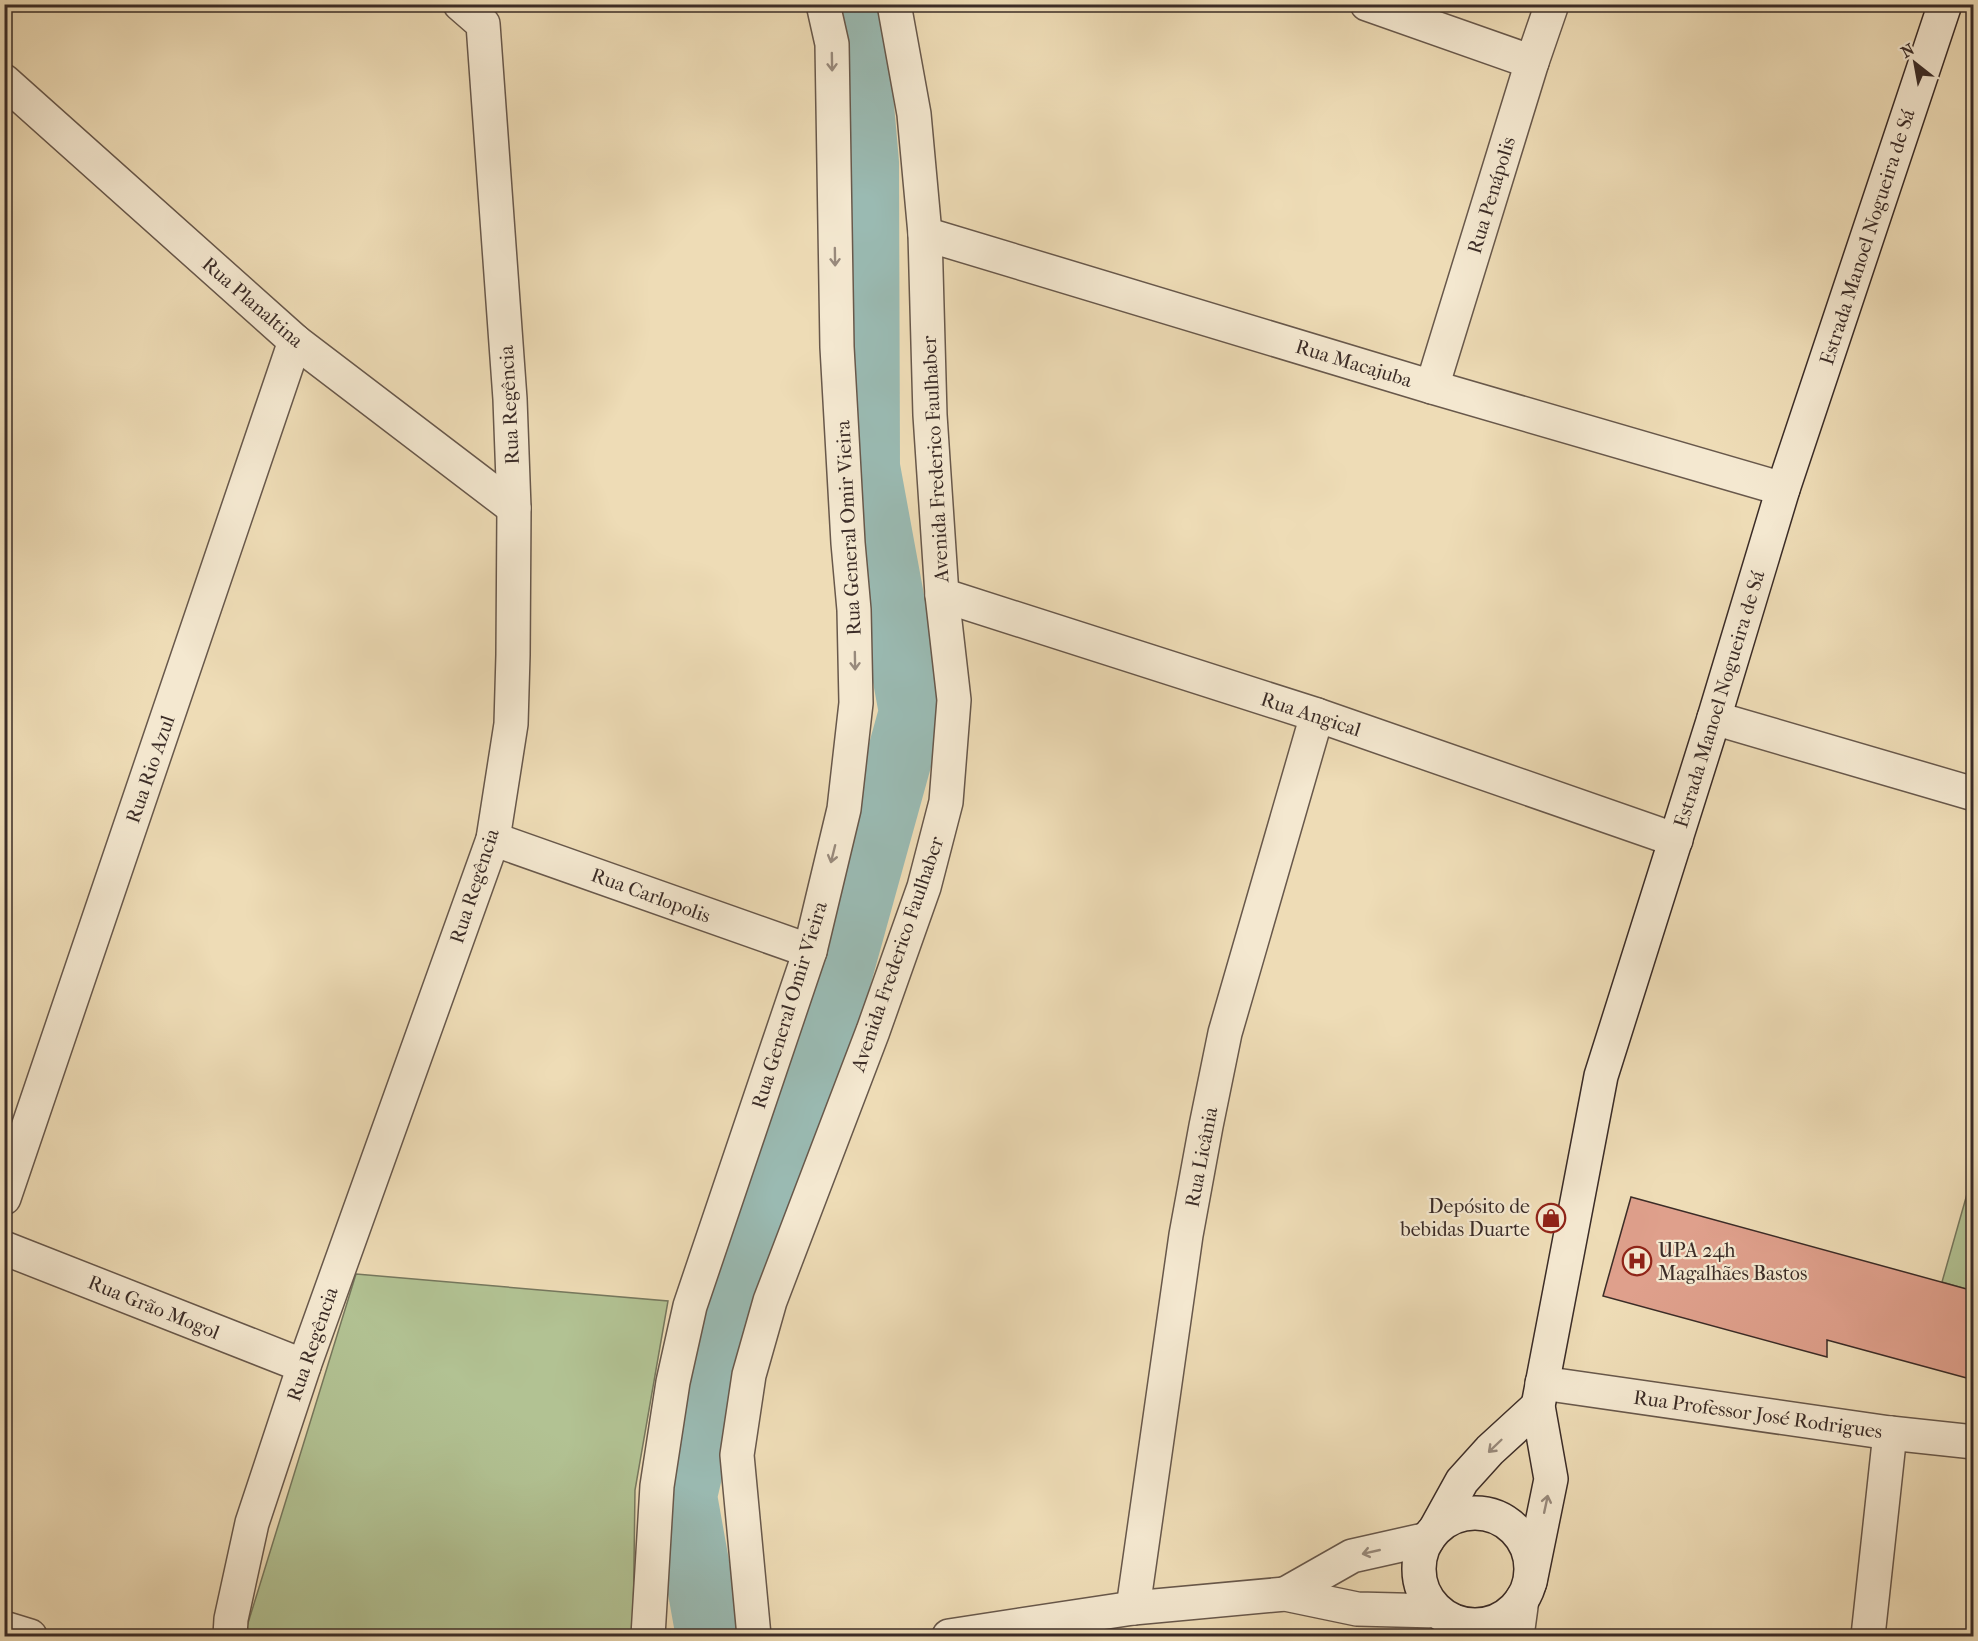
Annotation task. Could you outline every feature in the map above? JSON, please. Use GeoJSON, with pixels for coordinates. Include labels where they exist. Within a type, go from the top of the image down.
{"type":"FeatureCollection","features":[{"type":"Feature","properties":{"kind":"street","name":"Rua General Omir Vieira"},"geometry":{"type":"LineString","coordinates":[[648,1636],[657,1486],[674,1382],[690,1306],[810,951],[844,809],[856,703],[854,610],[837,347],[832,44],[824,4]]}},
{"type":"Feature","properties":{"kind":"street","name":"Avenida Frederico Faulhaber"},"geometry":{"type":"LineString","coordinates":[[754,1636],[737,1455],[748,1375],[770,1301],[873,1031],[924,886],[946,802],[954,700],[942,594],[930,415],[925,234],[914,114],[894,4]]}},
{"type":"Feature","properties":{"kind":"street"},"geometry":{"type":"LineString","coordinates":[[1367,4],[1532,62]]}},
{"type":"Feature","properties":{"kind":"street","name":"Rua Penápolis"},"geometry":{"type":"LineString","coordinates":[[1432,387],[1552,4]]}},
{"type":"Feature","properties":{"kind":"street","name":"Estrada Manoel Nogueira de Sá"},"geometry":{"type":"LineString","coordinates":[[1526,1590],[1551,1479],[1540,1394],[1601,1076],[1783,489],[1945,4]]}},
{"type":"Feature","properties":{"kind":"street","name":"Rua Regência"},"geometry":{"type":"LineString","coordinates":[[230,1636],[231,1618],[252,1523],[304,1366],[493,839],[511,724],[513,508],[510,399],[481,11]]}},
{"type":"Feature","properties":{"kind":"street","name":"Rua Planaltina"},"geometry":{"type":"LineString","coordinates":[[6,87],[295,341],[513,508]]}},
{"type":"Feature","properties":{"kind":"street","name":"Rua Macajuba"},"geometry":{"type":"LineString","coordinates":[[925,234],[1432,387],[1783,489]]}},
{"type":"Feature","properties":{"kind":"street","name":"Rua Rio Azul"},"geometry":{"type":"LineString","coordinates":[[4,1198],[295,341]]}},
{"type":"Feature","properties":{"kind":"street","name":"Rua Angical"},"geometry":{"type":"LineString","coordinates":[[942,594],[1317,715],[1676,840]]}},
{"type":"Feature","properties":{"kind":"street","name":"Rua Licânia"},"geometry":{"type":"LineString","coordinates":[[1133,1608],[1186,1235],[1206,1126],[1225,1034],[1317,715]]}},
{"type":"Feature","properties":{"kind":"street"},"geometry":{"type":"LineString","coordinates":[[1714,717],[1974,794]]}},
{"type":"Feature","properties":{"kind":"street","name":"Rua Carlopolis"},"geometry":{"type":"LineString","coordinates":[[493,839],[810,951]]}},
{"type":"Feature","properties":{"kind":"street","name":"Rua Grão Mogol"},"geometry":{"type":"LineString","coordinates":[[4,1248],[304,1366]]}},
{"type":"Feature","properties":{"kind":"street"},"geometry":{"type":"LineString","coordinates":[[1448,1623],[1425,1596],[1419,1578],[1420,1559],[1462,1481],[1540,1394]]}},
{"type":"Feature","properties":{"kind":"street","name":"Rua Professor José Rodrigues"},"geometry":{"type":"LineString","coordinates":[[1540,1394],[1974,1442]]}},
{"type":"Feature","properties":{"kind":"street"},"geometry":{"type":"LineString","coordinates":[[1868,1636],[1890,1433]]}},
{"type":"Feature","properties":{"kind":"street"},"geometry":{"type":"LineString","coordinates":[[1286,1594],[1352,1556],[1432,1533],[1452,1518],[1469,1513],[1487,1514],[1503,1520],[1518,1532],[1527,1547],[1531,1564],[1517,1636]]}},
{"type":"Feature","properties":{"kind":"street"},"geometry":{"type":"LineString","coordinates":[[949,1636],[1133,1608],[1286,1594],[1357,1609],[1473,1625],[1492,1622],[1509,1614],[1526,1590]]}},
{"type":"Feature","properties":{"kind":"street"},"geometry":{"type":"LineString","coordinates":[[4,1628],[30,1636]]}},
{"type":"Feature","properties":{"kind":"green space"},"geometry":{"type":"Polygon","coordinates":[[[1973,1173],[1973,1291],[1942,1282],[1973,1173]]]}},
{"type":"Feature","properties":{"kind":"green space"},"geometry":{"type":"Polygon","coordinates":[[[356,1274],[668,1301],[635,1490],[633,1636],[244,1636],[356,1274]]]}},
{"type":"Feature","properties":{"kind":"building"},"geometry":{"type":"Polygon","coordinates":[[[1631,1197],[1974,1291],[1974,1380],[1827,1340],[1827,1357],[1603,1296],[1631,1197]]]}},
{"type":"Feature","properties":{"kind":"waterway"},"geometry":{"type":"LineString","coordinates":[[709,1636],[684,1496],[736,1270],[833,997],[912,712],[867,467],[866,163],[852,4]]}},
{"type":"Feature","properties":{"kind":"place","name":"Depósito de bebidas Duarte"},"geometry":{"type":"Point","coordinates":[1551,1218]}},
{"type":"Feature","properties":{"kind":"place","name":"UPA 24h Magalhães Bastos"},"geometry":{"type":"Point","coordinates":[1637,1261]}}]}
